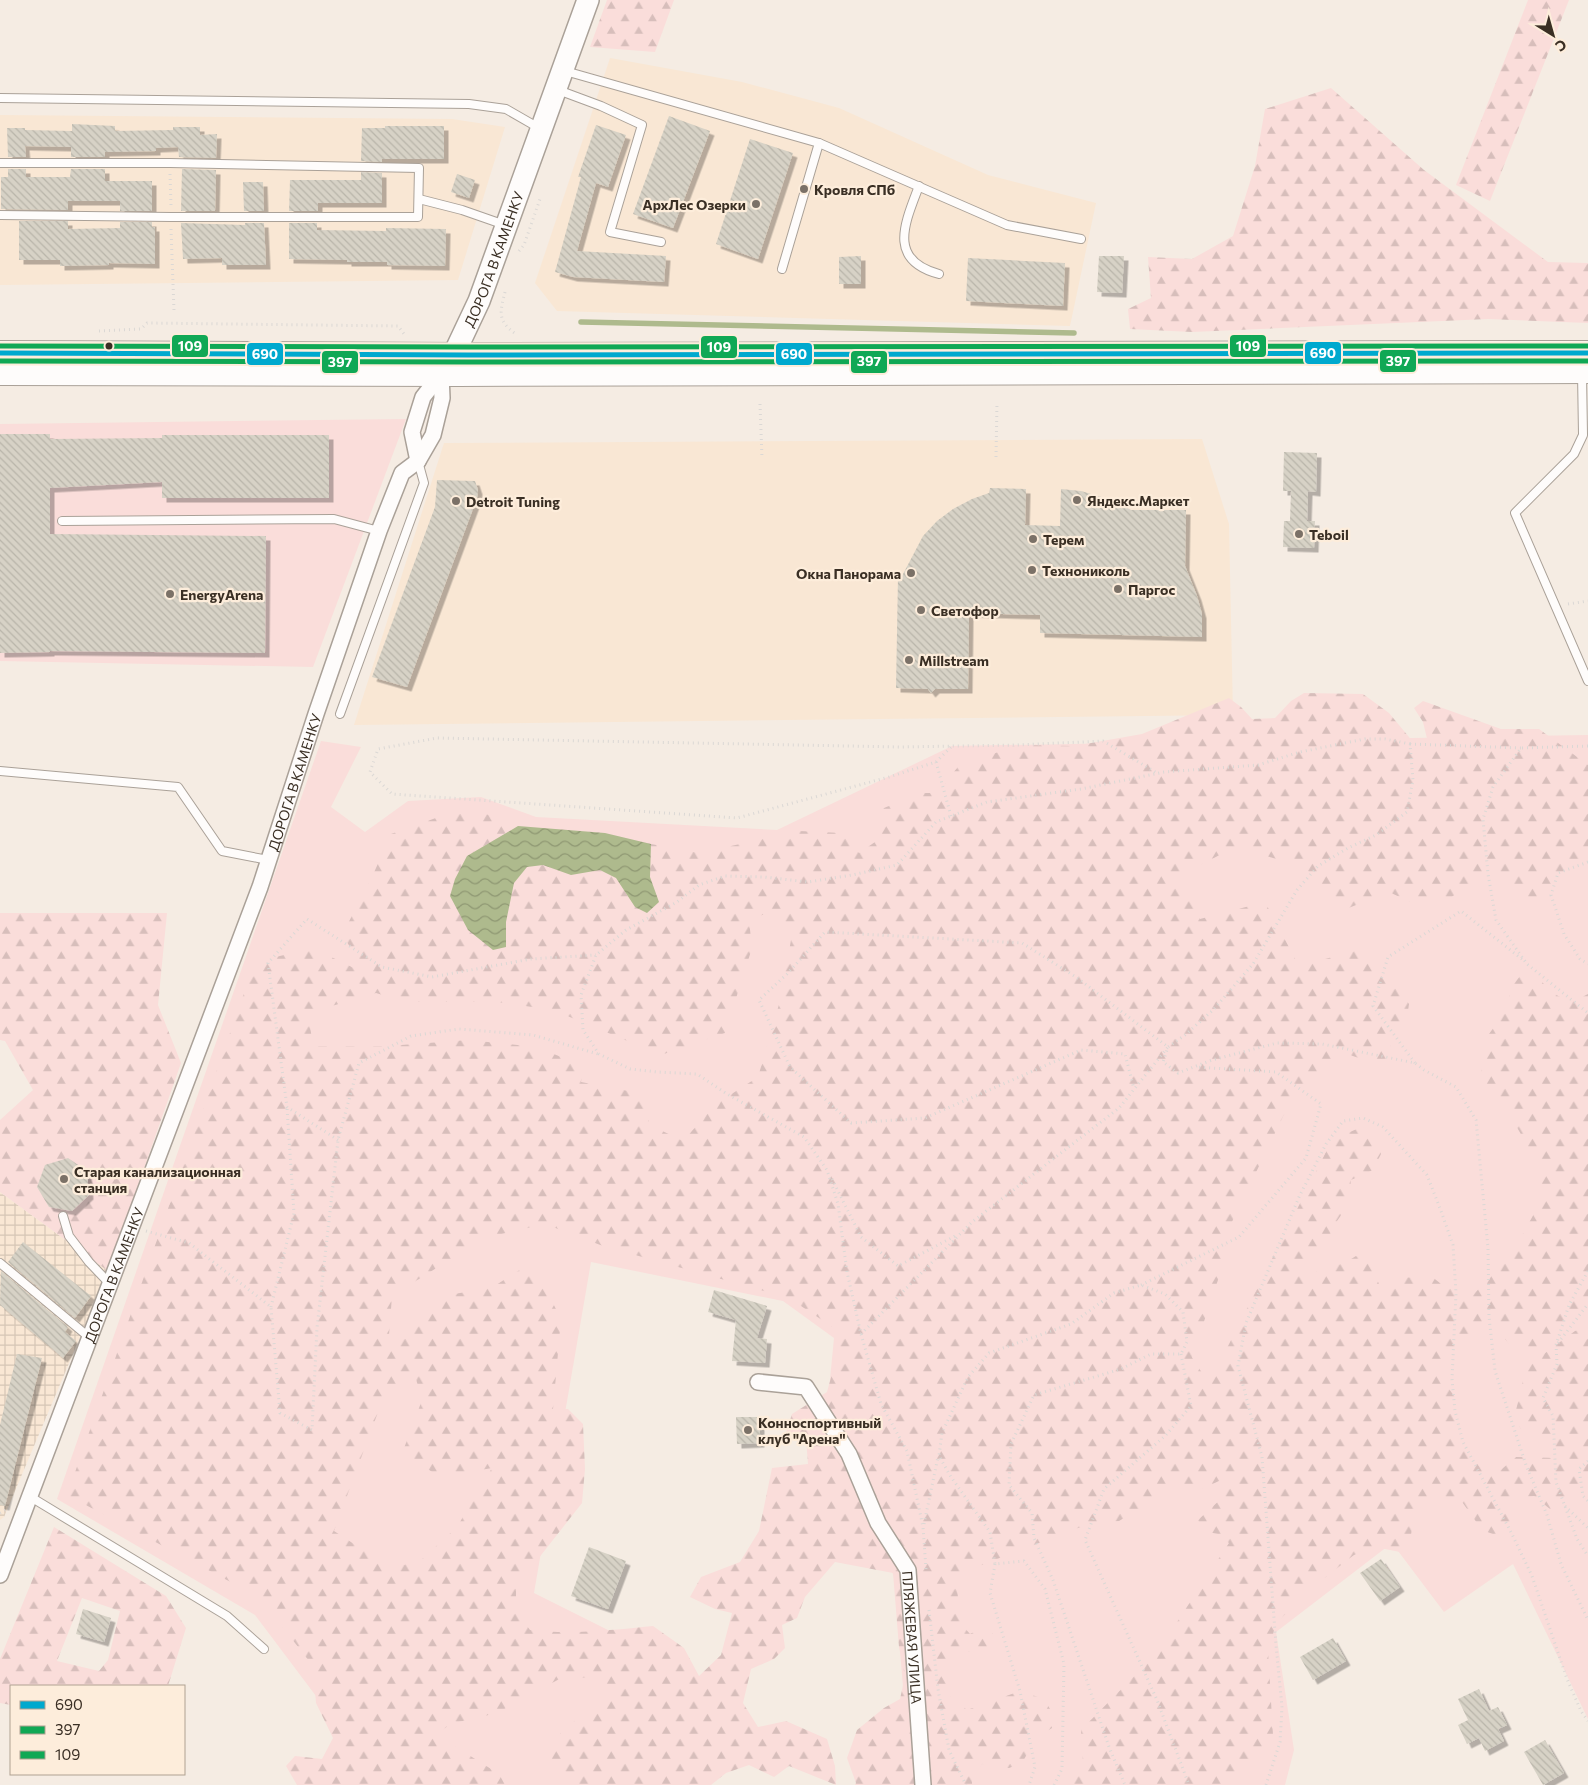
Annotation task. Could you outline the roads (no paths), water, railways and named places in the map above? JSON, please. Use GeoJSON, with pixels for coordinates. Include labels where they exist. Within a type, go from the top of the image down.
{"type":"FeatureCollection","features":[{"type":"Feature","properties":{"kind":"main road"},"geometry":{"type":"LineString","coordinates":[[0,353],[447,364]]}},
{"type":"Feature","properties":{"kind":"main road"},"geometry":{"type":"LineString","coordinates":[[0,373],[447,364],[1586,365]]}},
{"type":"Feature","properties":{"kind":"street","name":"ДОРОГА В КАМЕНКУ"},"geometry":{"type":"LineString","coordinates":[[0,1575],[260,887],[316,714],[379,531],[402,473],[418,461],[412,432],[422,397],[447,364],[479,301],[588,0]]}},
{"type":"Feature","properties":{"kind":"street","name":"ПЛЯЖЕВАЯ УЛИЦА"},"geometry":{"type":"LineString","coordinates":[[758,1382],[806,1387],[849,1454],[878,1523],[908,1570],[923,1785]]}},
{"type":"Feature","properties":{"kind":"lane"},"geometry":{"type":"LineString","coordinates":[[559,80],[819,143],[1007,225],[1081,238]]}},
{"type":"Feature","properties":{"kind":"lane"},"geometry":{"type":"LineString","coordinates":[[559,80],[601,106],[642,125],[610,232],[661,242]]}},
{"type":"Feature","properties":{"kind":"lane"},"geometry":{"type":"LineString","coordinates":[[0,98],[469,104],[506,109],[541,129]]}},
{"type":"Feature","properties":{"kind":"lane"},"geometry":{"type":"LineString","coordinates":[[782,269],[819,143]]}},
{"type":"Feature","properties":{"kind":"lane"},"geometry":{"type":"LineString","coordinates":[[0,164],[170,163],[419,168],[418,217],[171,218],[0,215]]}},
{"type":"Feature","properties":{"kind":"lane"},"geometry":{"type":"LineString","coordinates":[[919,186],[904,225],[904,245],[914,262],[925,270],[939,274]]}},
{"type":"Feature","properties":{"kind":"lane"},"geometry":{"type":"LineString","coordinates":[[419,199],[462,210],[506,225]]}},
{"type":"Feature","properties":{"kind":"lane"},"geometry":{"type":"LineString","coordinates":[[1586,365],[1583,435],[1574,454],[1514,513],[1588,682]]}},
{"type":"Feature","properties":{"kind":"lane"},"geometry":{"type":"LineString","coordinates":[[340,714],[424,482],[418,461]]}},
{"type":"Feature","properties":{"kind":"lane"},"geometry":{"type":"LineString","coordinates":[[62,521],[334,519],[379,531]]}},
{"type":"Feature","properties":{"kind":"lane"},"geometry":{"type":"LineString","coordinates":[[0,771],[178,787],[222,851],[268,860]]}},
{"type":"Feature","properties":{"kind":"lane"},"geometry":{"type":"LineString","coordinates":[[63,1216],[69,1236],[89,1262],[110,1284]]}},
{"type":"Feature","properties":{"kind":"lane"},"geometry":{"type":"LineString","coordinates":[[0,1264],[90,1338]]}},
{"type":"Feature","properties":{"kind":"lane"},"geometry":{"type":"LineString","coordinates":[[29,1496],[227,1616],[264,1649]]}},
{"type":"Feature","properties":{"kind":"water"},"geometry":{"type":"Polygon","coordinates":[[[518,826],[605,833],[651,844],[650,877],[659,902],[647,913],[635,907],[616,878],[600,870],[571,875],[543,865],[527,867],[514,883],[506,922],[506,947],[493,950],[468,930],[450,896],[455,879],[467,856],[518,826]]]}},
{"type":"Feature","properties":{"kind":"waterway"},"geometry":{"type":"LineString","coordinates":[[581,322],[1074,333]]}},
{"type":"Feature","properties":{"kind":"place","name":"Кровля СПб"},"geometry":{"type":"Point","coordinates":[804,189]}},
{"type":"Feature","properties":{"kind":"place","name":"АрхЛес Озерки"},"geometry":{"type":"Point","coordinates":[756,204]}},
{"type":"Feature","properties":{"kind":"place","name":"Яндекс.Маркет"},"geometry":{"type":"Point","coordinates":[1077,500]}},
{"type":"Feature","properties":{"kind":"place","name":"Detroit Tuning"},"geometry":{"type":"Point","coordinates":[456,501]}},
{"type":"Feature","properties":{"kind":"place","name":"Teboil"},"geometry":{"type":"Point","coordinates":[1299,534]}},
{"type":"Feature","properties":{"kind":"place","name":"Терем"},"geometry":{"type":"Point","coordinates":[1033,539]}},
{"type":"Feature","properties":{"kind":"place","name":"Технониколь"},"geometry":{"type":"Point","coordinates":[1032,570]}},
{"type":"Feature","properties":{"kind":"place","name":"Окна Панорама"},"geometry":{"type":"Point","coordinates":[911,573]}},
{"type":"Feature","properties":{"kind":"place","name":"Паргос"},"geometry":{"type":"Point","coordinates":[1118,589]}},
{"type":"Feature","properties":{"kind":"place","name":"EnergyArena"},"geometry":{"type":"Point","coordinates":[170,594]}},
{"type":"Feature","properties":{"kind":"place","name":"Светофор"},"geometry":{"type":"Point","coordinates":[921,610]}},
{"type":"Feature","properties":{"kind":"place","name":"Millstream"},"geometry":{"type":"Point","coordinates":[909,660]}},
{"type":"Feature","properties":{"kind":"place","name":"Старая канализационная станция"},"geometry":{"type":"Point","coordinates":[64,1179]}},
{"type":"Feature","properties":{"kind":"place","name":"Конноспортивный клуб \"Арена\""},"geometry":{"type":"Point","coordinates":[748,1430]}}]}
